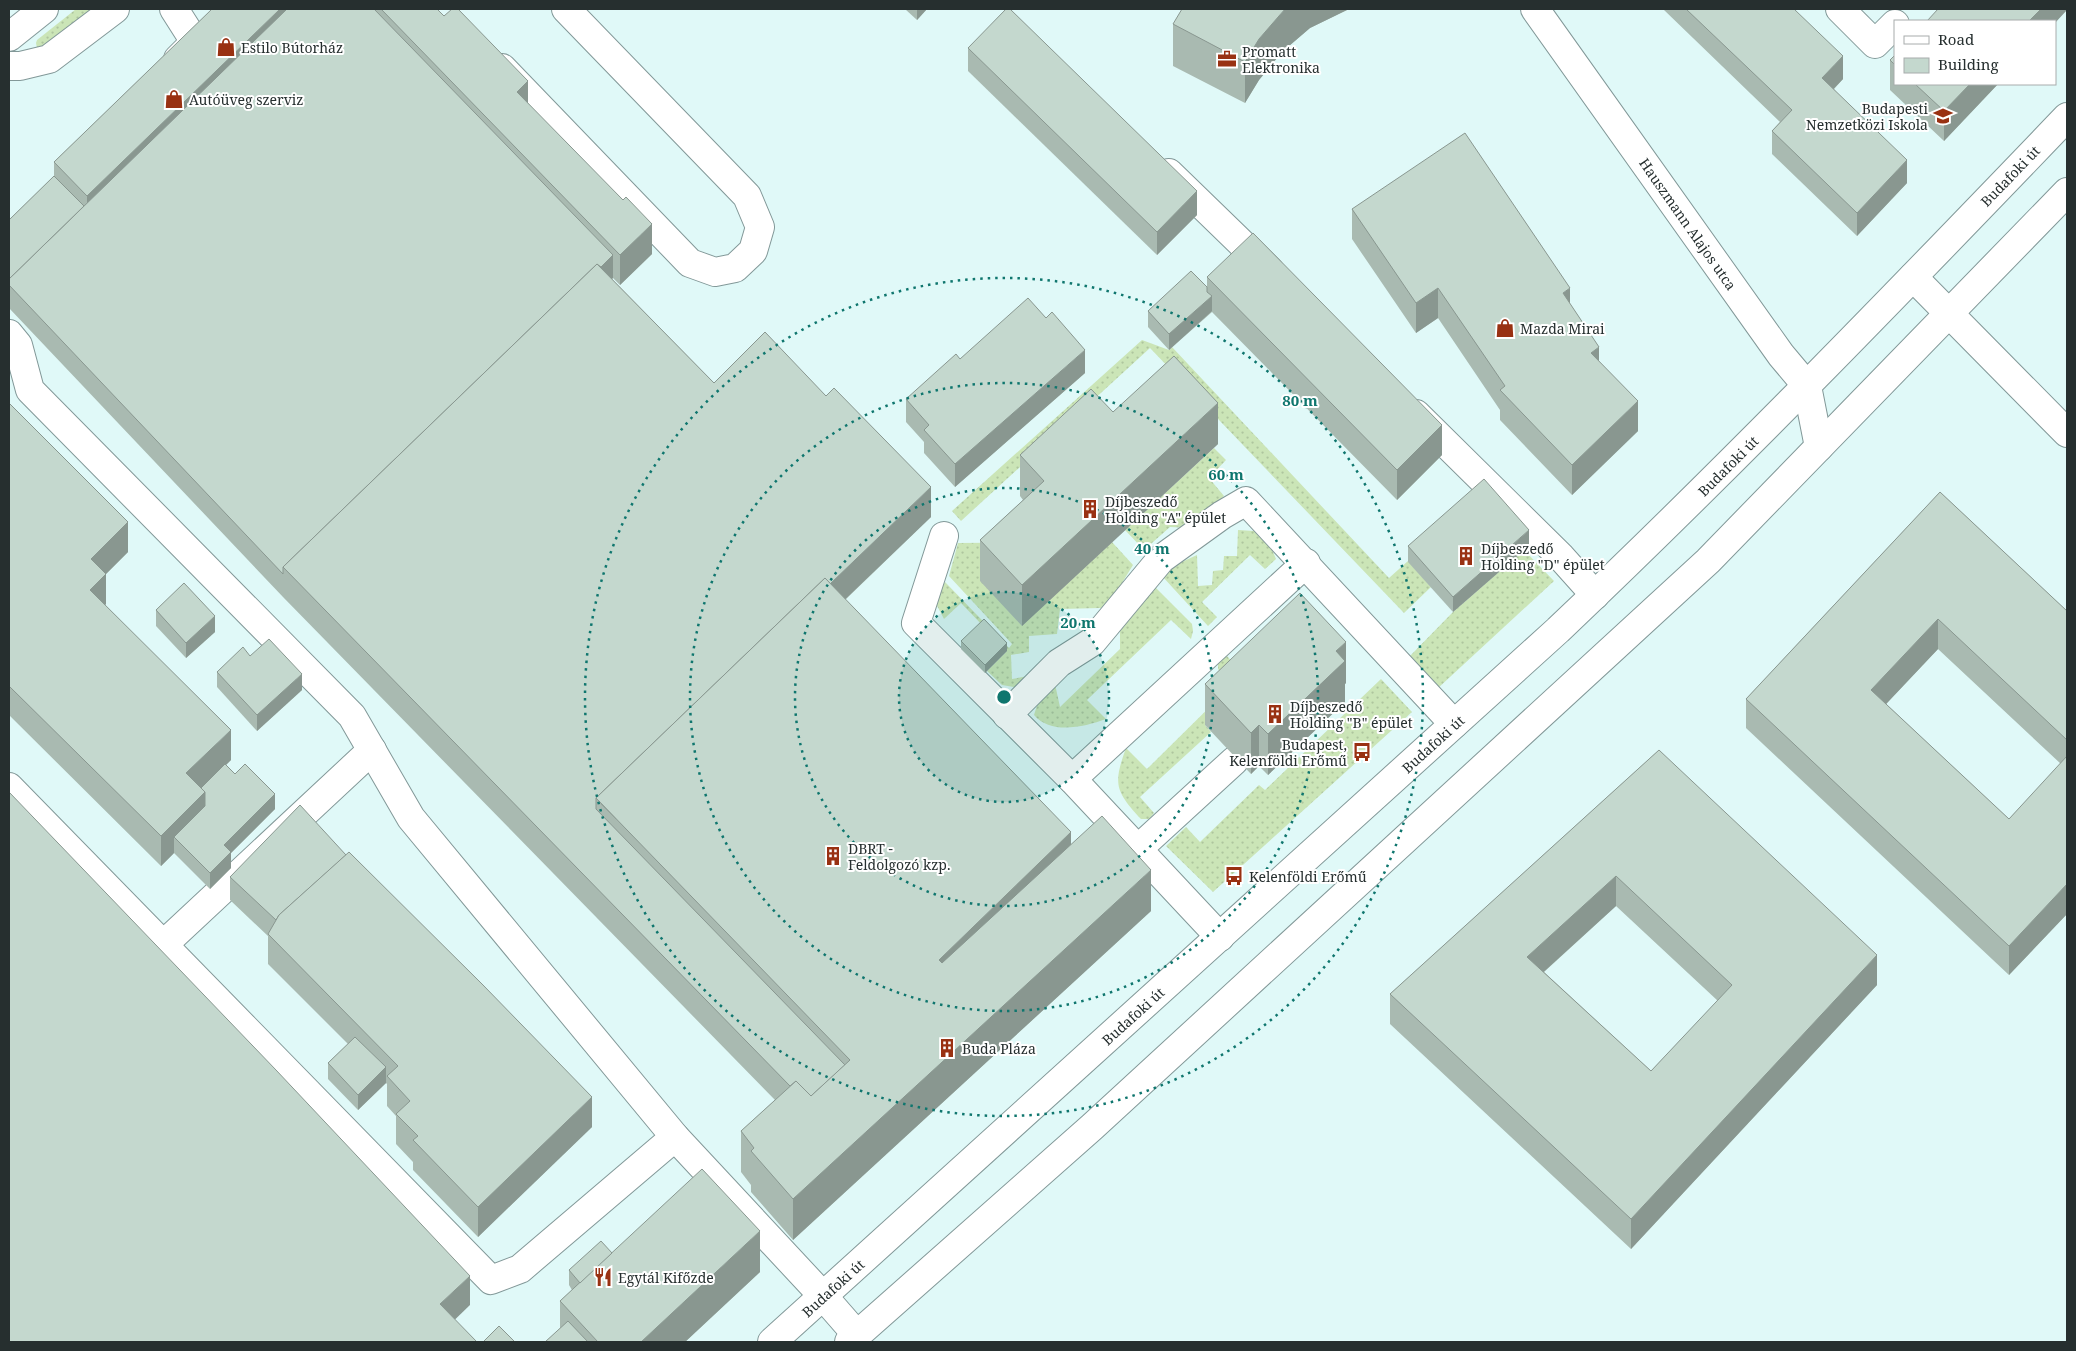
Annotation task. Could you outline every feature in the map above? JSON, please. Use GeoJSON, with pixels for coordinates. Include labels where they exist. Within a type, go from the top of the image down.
{"type":"FeatureCollection","features":[{"type":"Feature","properties":{"kind":"main road"},"geometry":{"type":"LineString","coordinates":[[9,37],[44,9]]}},
{"type":"Feature","properties":{"kind":"main road"},"geometry":{"type":"LineString","coordinates":[[9,66],[20,66],[49,59],[115,9]]}},
{"type":"Feature","properties":{"kind":"main road"},"geometry":{"type":"LineString","coordinates":[[174,9],[196,42]]}},
{"type":"Feature","properties":{"kind":"main road"},"geometry":{"type":"LineString","coordinates":[[485,50],[690,263],[715,272],[736,268],[753,251],[760,227],[747,196],[566,9]]}},
{"type":"Feature","properties":{"kind":"main road","name":"Hauszmann Alajos utca"},"geometry":{"type":"LineString","coordinates":[[1535,9],[1781,356],[1807,386],[1819,447]]}},
{"type":"Feature","properties":{"kind":"main road"},"geometry":{"type":"LineString","coordinates":[[1840,9],[1875,44],[1894,24]]}},
{"type":"Feature","properties":{"kind":"main road"},"geometry":{"type":"LineString","coordinates":[[1898,20],[1909,9]]}},
{"type":"Feature","properties":{"kind":"main road"},"geometry":{"type":"LineString","coordinates":[[160,76],[216,22]]}},
{"type":"Feature","properties":{"kind":"main road","name":"Budafoki út"},"geometry":{"type":"LineString","coordinates":[[772,1342],[1595,595],[1680,514],[1807,386],[2067,117]]}},
{"type":"Feature","properties":{"kind":"main road"},"geometry":{"type":"LineString","coordinates":[[1151,155],[1286,287]]}},
{"type":"Feature","properties":{"kind":"main road"},"geometry":{"type":"LineString","coordinates":[[9,334],[18,344],[19,387],[352,716],[411,818],[675,1137],[823,1296],[857,1340],[1702,567],[2067,192]]}},
{"type":"Feature","properties":{"kind":"main road"},"geometry":{"type":"LineString","coordinates":[[1913,277],[2067,433]]}},
{"type":"Feature","properties":{"kind":"main road"},"geometry":{"type":"LineString","coordinates":[[1400,399],[1562,557],[1595,595]]}},
{"type":"Feature","properties":{"kind":"main road"},"geometry":{"type":"LineString","coordinates":[[1007,715],[1060,663],[1092,642],[1161,559],[1246,500],[1454,724]]}},
{"type":"Feature","properties":{"kind":"main road"},"geometry":{"type":"LineString","coordinates":[[944,536],[916,622],[1139,848],[1220,937]]}},
{"type":"Feature","properties":{"kind":"main road"},"geometry":{"type":"LineString","coordinates":[[1072,779],[1306,563]]}},
{"type":"Feature","properties":{"kind":"main road"},"geometry":{"type":"LineString","coordinates":[[163,945],[372,750]]}},
{"type":"Feature","properties":{"kind":"main road"},"geometry":{"type":"LineString","coordinates":[[1139,848],[1234,761]]}},
{"type":"Feature","properties":{"kind":"main road"},"geometry":{"type":"LineString","coordinates":[[9,786],[491,1280],[520,1269],[675,1137]]}},
{"type":"Feature","properties":{"kind":"green space"},"geometry":{"type":"Polygon","coordinates":[[[76,9],[94,9],[42,48],[37,48],[37,40],[76,9]]]}},
{"type":"Feature","properties":{"kind":"green space"},"geometry":{"type":"Polygon","coordinates":[[[1142,340],[1169,350],[1172,347],[1389,578],[1408,561],[1431,587],[1404,613],[1150,348],[961,521],[952,511],[1142,340]]]}},
{"type":"Feature","properties":{"kind":"green space"},"geometry":{"type":"Polygon","coordinates":[[[1214,448],[1226,460],[1209,478],[1224,496],[1191,528],[1170,527],[1144,550],[1125,530],[1214,448]]]}},
{"type":"Feature","properties":{"kind":"green space"},"geometry":{"type":"Polygon","coordinates":[[[1238,530],[1254,531],[1271,547],[1276,559],[1265,569],[1250,555],[1202,602],[1217,617],[1208,626],[1162,576],[1162,571],[1197,555],[1198,586],[1212,585],[1213,571],[1223,570],[1224,556],[1237,556],[1238,530]]]}},
{"type":"Feature","properties":{"kind":"green space"},"geometry":{"type":"Polygon","coordinates":[[[1112,542],[1133,565],[1117,591],[1101,608],[1060,609],[1057,634],[1029,636],[1029,652],[1011,655],[1012,679],[1028,676],[1020,688],[1002,685],[987,671],[1007,651],[961,603],[944,619],[934,600],[945,582],[1009,648],[1012,644],[949,576],[958,543],[1112,542]]]}},
{"type":"Feature","properties":{"kind":"green space"},"geometry":{"type":"Polygon","coordinates":[[[1524,550],[1554,581],[1437,689],[1409,657],[1453,612],[1524,550]]]}},
{"type":"Feature","properties":{"kind":"green space"},"geometry":{"type":"Polygon","coordinates":[[[1152,584],[1192,624],[1191,639],[1171,620],[1087,700],[1106,719],[1088,725],[1068,728],[1049,725],[1041,721],[1034,715],[1039,699],[1055,684],[1060,707],[1120,649],[1120,624],[1152,584]]]}},
{"type":"Feature","properties":{"kind":"green space"},"geometry":{"type":"Polygon","coordinates":[[[1227,656],[1250,682],[1205,725],[1211,732],[1140,797],[1154,813],[1149,819],[1141,819],[1121,794],[1119,786],[1119,770],[1126,748],[1147,769],[1233,684],[1218,669],[1218,660],[1227,656]]]}},
{"type":"Feature","properties":{"kind":"green space"},"geometry":{"type":"Polygon","coordinates":[[[1381,679],[1412,712],[1213,892],[1166,846],[1186,827],[1200,842],[1259,785],[1265,790],[1381,679]]]}},
{"type":"Feature","properties":{"kind":"building"},"geometry":{"type":"Polygon","coordinates":[[[212,9],[280,9],[87,196],[54,162],[212,9]]]}},
{"type":"Feature","properties":{"kind":"building"},"geometry":{"type":"Polygon","coordinates":[[[287,9],[374,9],[613,255],[601,267],[597,264],[283,567],[283,574],[9,285],[9,279],[287,9]]]}},
{"type":"Feature","properties":{"kind":"building"},"geometry":{"type":"Polygon","coordinates":[[[381,9],[437,9],[444,16],[452,9],[458,9],[528,81],[517,92],[623,200],[626,197],[652,224],[620,255],[381,9]]]}},
{"type":"Feature","properties":{"kind":"building"},"geometry":{"type":"Polygon","coordinates":[[[1006,9],[1010,9],[1197,191],[1157,232],[968,48],[1006,9]]]}},
{"type":"Feature","properties":{"kind":"building"},"geometry":{"type":"Polygon","coordinates":[[[1182,9],[1285,9],[1259,39],[1245,62],[1173,24],[1182,9]]]}},
{"type":"Feature","properties":{"kind":"building"},"geometry":{"type":"Polygon","coordinates":[[[1686,9],[1794,9],[1843,56],[1822,78],[1907,160],[1857,213],[1772,131],[1792,110],[1686,9]]]}},
{"type":"Feature","properties":{"kind":"building"},"geometry":{"type":"Polygon","coordinates":[[[1938,9],[2041,9],[2030,20],[1928,20],[1938,9]]]}},
{"type":"Feature","properties":{"kind":"building"},"geometry":{"type":"Polygon","coordinates":[[[1894,56],[1894,64],[1890,60],[1894,56]]]}},
{"type":"Feature","properties":{"kind":"building"},"geometry":{"type":"Polygon","coordinates":[[[1916,85],[1969,85],[1944,111],[1916,85]]]}},
{"type":"Feature","properties":{"kind":"building","name":"Mazda Mirai"},"geometry":{"type":"Polygon","coordinates":[[[1465,133],[1570,288],[1563,293],[1599,347],[1591,353],[1638,401],[1572,465],[1500,390],[1505,386],[1438,288],[1416,303],[1352,209],[1465,133]]]}},
{"type":"Feature","properties":{"kind":"building"},"geometry":{"type":"Polygon","coordinates":[[[54,176],[84,206],[9,279],[9,220],[54,176]]]}},
{"type":"Feature","properties":{"kind":"building"},"geometry":{"type":"Polygon","coordinates":[[[1253,233],[1442,425],[1397,470],[1207,277],[1253,233]]]}},
{"type":"Feature","properties":{"kind":"building"},"geometry":{"type":"Polygon","coordinates":[[[597,264],[714,383],[765,332],[826,396],[834,388],[931,487],[830,584],[825,578],[596,798],[596,809],[845,1065],[811,1096],[796,1081],[790,1086],[283,567],[597,264]]]}},
{"type":"Feature","properties":{"kind":"building"},"geometry":{"type":"Polygon","coordinates":[[[1191,271],[1207,287],[1207,292],[1212,296],[1169,334],[1148,311],[1191,271]]]}},
{"type":"Feature","properties":{"kind":"building"},"geometry":{"type":"Polygon","coordinates":[[[1028,298],[1046,318],[1052,312],[1085,350],[955,464],[924,430],[929,425],[906,399],[956,354],[960,359],[1028,298]]]}},
{"type":"Feature","properties":{"kind":"building"},"geometry":{"type":"Polygon","coordinates":[[[1174,356],[1218,403],[1022,585],[980,540],[1044,481],[1020,455],[1091,389],[1113,412],[1174,356]]]}},
{"type":"Feature","properties":{"kind":"building"},"geometry":{"type":"Polygon","coordinates":[[[9,403],[128,522],[91,559],[106,574],[90,590],[231,730],[186,773],[205,792],[161,836],[9,686],[9,403]]]}},
{"type":"Feature","properties":{"kind":"building","name":"Díjbeszedő Holding \"D\" épület"},"geometry":{"type":"Polygon","coordinates":[[[1484,479],[1529,530],[1453,597],[1408,546],[1484,479]]]}},
{"type":"Feature","properties":{"kind":"building"},"geometry":{"type":"Polygon","coordinates":[[[1940,492],[2067,611],[2067,740],[1938,619],[1871,690],[2009,819],[2067,756],[2067,884],[2009,946],[1746,699],[1940,492]]]}},
{"type":"Feature","properties":{"kind":"building","name":"DBRT - Feldolgozó kzp."},"geometry":{"type":"Polygon","coordinates":[[[825,578],[1071,832],[939,960],[942,963],[1102,816],[1151,870],[793,1199],[751,1151],[754,1148],[741,1131],[796,1081],[811,1096],[850,1060],[596,798],[825,578]]]}},
{"type":"Feature","properties":{"kind":"building"},"geometry":{"type":"Polygon","coordinates":[[[184,583],[215,616],[186,643],[156,610],[184,583]]]}},
{"type":"Feature","properties":{"kind":"building"},"geometry":{"type":"Polygon","coordinates":[[[1300,593],[1346,642],[1336,651],[1345,661],[1268,734],[1259,725],[1251,733],[1205,684],[1300,593]]]}},
{"type":"Feature","properties":{"kind":"building"},"geometry":{"type":"Polygon","coordinates":[[[984,619],[1007,643],[985,665],[961,641],[984,619]]]}},
{"type":"Feature","properties":{"kind":"building"},"geometry":{"type":"Polygon","coordinates":[[[269,639],[302,674],[257,715],[217,672],[243,647],[250,656],[269,639]]]}},
{"type":"Feature","properties":{"kind":"building"},"geometry":{"type":"Polygon","coordinates":[[[1659,750],[1877,955],[1631,1219],[1390,994],[1659,750]],[[1616,876],[1527,957],[1651,1071],[1732,985],[1616,876]]]}},
{"type":"Feature","properties":{"kind":"building"},"geometry":{"type":"Polygon","coordinates":[[[225,764],[235,774],[245,764],[275,794],[224,845],[231,852],[210,873],[174,837],[205,806],[205,792],[201,788],[225,764]]]}},
{"type":"Feature","properties":{"kind":"building"},"geometry":{"type":"Polygon","coordinates":[[[9,792],[276,1070],[470,1276],[440,1304],[477,1342],[9,1342],[9,792]]]}},
{"type":"Feature","properties":{"kind":"building"},"geometry":{"type":"Polygon","coordinates":[[[300,805],[346,855],[279,915],[276,920],[230,877],[300,805]]]}},
{"type":"Feature","properties":{"kind":"building"},"geometry":{"type":"Polygon","coordinates":[[[349,852],[592,1097],[478,1207],[413,1140],[418,1136],[396,1114],[410,1101],[387,1076],[398,1066],[268,934],[279,915],[349,852]]]}},
{"type":"Feature","properties":{"kind":"building"},"geometry":{"type":"Polygon","coordinates":[[[355,1037],[386,1067],[358,1095],[328,1063],[355,1037]]]}},
{"type":"Feature","properties":{"kind":"building"},"geometry":{"type":"Polygon","coordinates":[[[702,1169],[760,1231],[641,1342],[598,1342],[560,1301],[702,1169]]]}},
{"type":"Feature","properties":{"kind":"building"},"geometry":{"type":"Polygon","coordinates":[[[601,1241],[612,1253],[580,1283],[569,1270],[601,1241]]]}},
{"type":"Feature","properties":{"kind":"building"},"geometry":{"type":"Polygon","coordinates":[[[568,1321],[588,1342],[545,1342],[568,1321]]]}},
{"type":"Feature","properties":{"kind":"building"},"geometry":{"type":"Polygon","coordinates":[[[499,1326],[515,1342],[483,1342],[499,1326]]]}},
{"type":"Feature","properties":{"kind":"place","name":"Estilo Bútorház"},"geometry":{"type":"Point","coordinates":[226,47]}},
{"type":"Feature","properties":{"kind":"place","name":"Promatt Elektronika"},"geometry":{"type":"Point","coordinates":[1227,59]}},
{"type":"Feature","properties":{"kind":"place","name":"Autóüveg szerviz"},"geometry":{"type":"Point","coordinates":[174,99]}},
{"type":"Feature","properties":{"kind":"place","name":"Budapesti Nemzetközi Iskola"},"geometry":{"type":"Point","coordinates":[1943,116]}},
{"type":"Feature","properties":{"kind":"place","name":"Mazda Mirai"},"geometry":{"type":"Point","coordinates":[1505,328]}},
{"type":"Feature","properties":{"kind":"place","name":"Díjbeszedő Holding \"A\" épület"},"geometry":{"type":"Point","coordinates":[1090,509]}},
{"type":"Feature","properties":{"kind":"place","name":"Díjbeszedő Holding \"D\" épület"},"geometry":{"type":"Point","coordinates":[1466,556]}},
{"type":"Feature","properties":{"kind":"place","name":"Díjbeszedő Holding \"B\" épület"},"geometry":{"type":"Point","coordinates":[1275,714]}},
{"type":"Feature","properties":{"kind":"place","name":"Budapest, Kelenföldi Erőmű"},"geometry":{"type":"Point","coordinates":[1362,752]}},
{"type":"Feature","properties":{"kind":"place","name":"DBRT - Feldolgozó kzp."},"geometry":{"type":"Point","coordinates":[833,856]}},
{"type":"Feature","properties":{"kind":"place","name":"Kelenföldi Erőmű"},"geometry":{"type":"Point","coordinates":[1234,876]}},
{"type":"Feature","properties":{"kind":"place","name":"Buda Pláza"},"geometry":{"type":"Point","coordinates":[947,1048]}},
{"type":"Feature","properties":{"kind":"place","name":"Egytál Kifőzde"},"geometry":{"type":"Point","coordinates":[603,1277]}}]}
